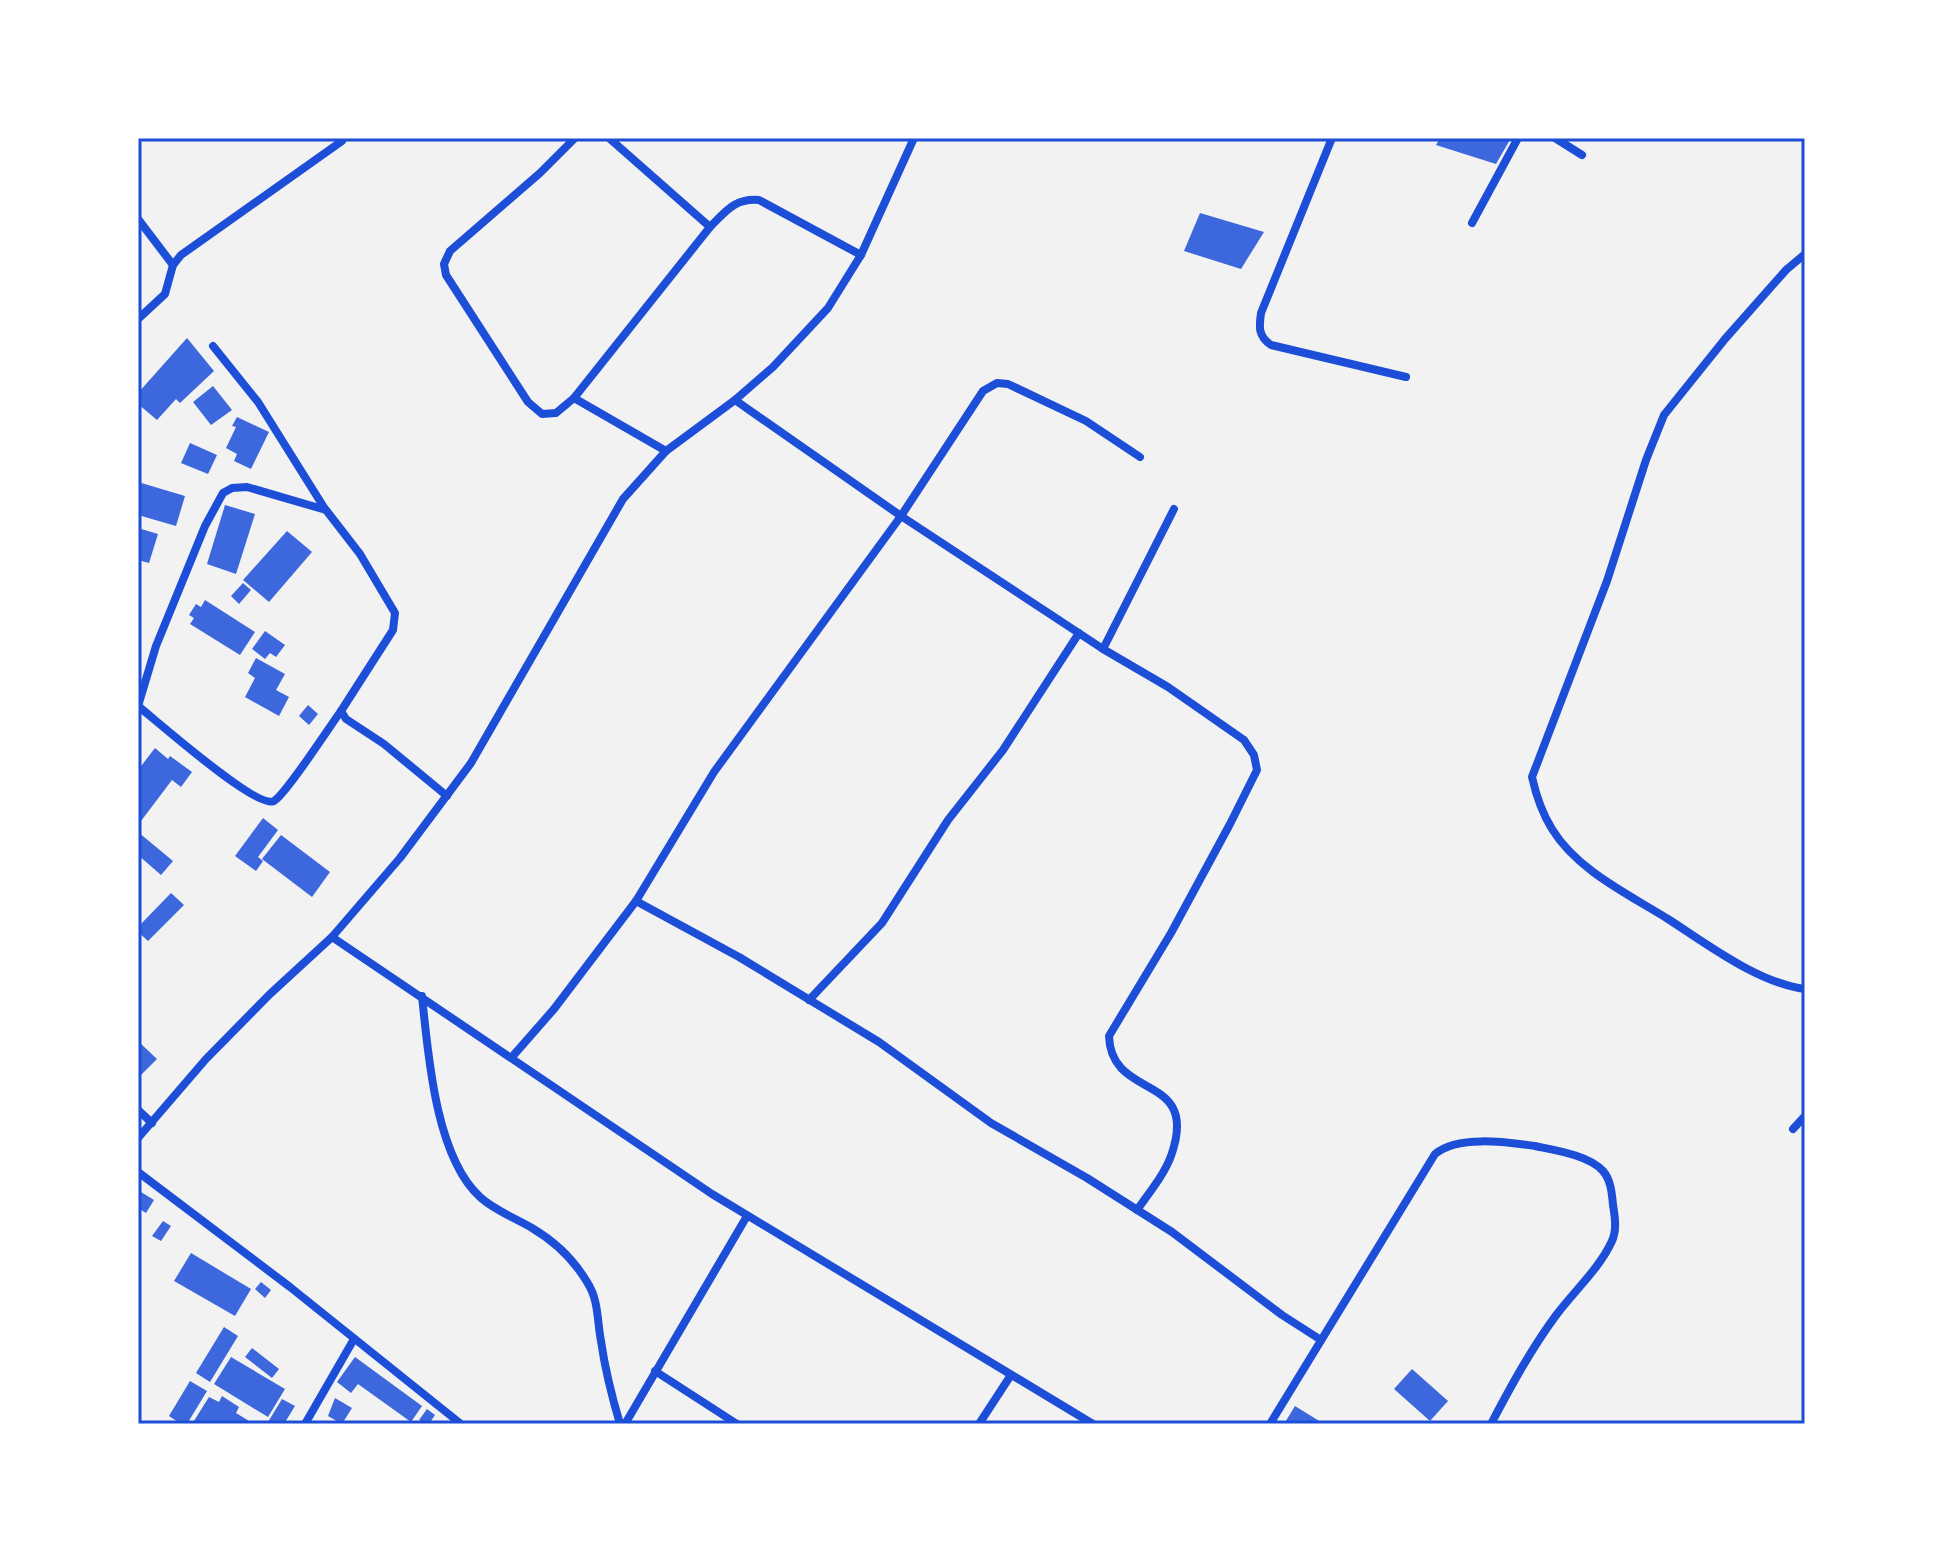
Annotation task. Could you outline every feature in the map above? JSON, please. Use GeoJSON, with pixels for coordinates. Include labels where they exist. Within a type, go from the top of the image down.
{"type":"FeatureCollection","features":[{"type":"Feature","properties":{"kind":"street"},"geometry":{"type":"LineString","coordinates":[[575,138],[540,173],[450,251],[444,264],[446,275],[528,402],[542,414],[556,413],[574,398],[710,227],[731,205],[745,199],[759,200],[861,255]]}},
{"type":"Feature","properties":{"kind":"street"},"geometry":{"type":"LineString","coordinates":[[609,138],[710,227]]}},
{"type":"Feature","properties":{"kind":"street"},"geometry":{"type":"LineString","coordinates":[[138,1138],[206,1059],[332,937],[400,858],[471,763],[623,499],[666,451],[735,400],[773,367],[828,308],[861,255],[914,138]]}},
{"type":"Feature","properties":{"kind":"street"},"geometry":{"type":"LineString","coordinates":[[1332,138],[1261,313],[1258,330],[1263,340],[1271,345],[1406,377]]}},
{"type":"Feature","properties":{"kind":"street"},"geometry":{"type":"LineString","coordinates":[[1472,223],[1518,138]]}},
{"type":"Feature","properties":{"kind":"street"},"geometry":{"type":"LineString","coordinates":[[1555,138],[1582,155]]}},
{"type":"Feature","properties":{"kind":"street"},"geometry":{"type":"LineString","coordinates":[[138,319],[165,294],[173,265],[181,255],[342,141]]}},
{"type":"Feature","properties":{"kind":"street"},"geometry":{"type":"LineString","coordinates":[[138,219],[173,265]]}},
{"type":"Feature","properties":{"kind":"street"},"geometry":{"type":"LineString","coordinates":[[1805,254],[1786,270],[1725,339],[1664,415],[1646,460],[1607,581],[1532,777],[1536,796],[1552,830],[1584,865],[1713,948],[1771,979],[1805,989]]}},
{"type":"Feature","properties":{"kind":"street"},"geometry":{"type":"LineString","coordinates":[[213,346],[258,402],[326,510],[360,554],[395,613],[393,630],[341,711],[287,786],[275,801],[269,802],[244,791],[138,706],[156,646],[205,526],[223,493],[232,488],[247,487],[326,510]]}},
{"type":"Feature","properties":{"kind":"street"},"geometry":{"type":"LineString","coordinates":[[512,1057],[554,1009],[636,901],[714,772],[901,516],[983,391],[997,383],[1008,384],[1086,421],[1140,457]]}},
{"type":"Feature","properties":{"kind":"street"},"geometry":{"type":"LineString","coordinates":[[574,398],[666,451]]}},
{"type":"Feature","properties":{"kind":"street"},"geometry":{"type":"LineString","coordinates":[[735,400],[901,516],[1103,649],[1168,687],[1244,740],[1254,755],[1257,770],[1171,933],[1109,1036],[1110,1047],[1125,1073],[1171,1101],[1177,1115],[1171,1155],[1137,1210]]}},
{"type":"Feature","properties":{"kind":"street"},"geometry":{"type":"LineString","coordinates":[[1103,649],[1174,509]]}},
{"type":"Feature","properties":{"kind":"street"},"geometry":{"type":"LineString","coordinates":[[809,1000],[882,923],[948,820],[1003,750],[1079,633]]}},
{"type":"Feature","properties":{"kind":"street"},"geometry":{"type":"LineString","coordinates":[[341,711],[346,719],[384,744],[447,796]]}},
{"type":"Feature","properties":{"kind":"street"},"geometry":{"type":"LineString","coordinates":[[636,901],[739,957],[915,1066],[991,1123],[1172,1232],[1282,1315],[1321,1340]]}},
{"type":"Feature","properties":{"kind":"street"},"geometry":{"type":"LineString","coordinates":[[332,937],[747,1216],[1093,1424]]}},
{"type":"Feature","properties":{"kind":"street"},"geometry":{"type":"LineString","coordinates":[[422,996],[431,1077],[449,1147],[468,1183],[481,1198],[550,1240],[588,1283],[595,1298],[601,1342],[622,1424]]}},
{"type":"Feature","properties":{"kind":"street"},"geometry":{"type":"LineString","coordinates":[[138,1110],[152,1123]]}},
{"type":"Feature","properties":{"kind":"street"},"geometry":{"type":"LineString","coordinates":[[1793,1129],[1805,1116]]}},
{"type":"Feature","properties":{"kind":"street"},"geometry":{"type":"LineString","coordinates":[[1270,1424],[1435,1154],[1444,1146],[1506,1142],[1548,1149],[1584,1160],[1602,1170],[1611,1189],[1615,1226],[1613,1239],[1603,1256],[1523,1363],[1491,1424]]}},
{"type":"Feature","properties":{"kind":"street"},"geometry":{"type":"LineString","coordinates":[[138,1172],[290,1287],[461,1424]]}},
{"type":"Feature","properties":{"kind":"street"},"geometry":{"type":"LineString","coordinates":[[622,1424],[747,1216]]}},
{"type":"Feature","properties":{"kind":"street"},"geometry":{"type":"LineString","coordinates":[[305,1424],[354,1339]]}},
{"type":"Feature","properties":{"kind":"street"},"geometry":{"type":"LineString","coordinates":[[655,1371],[737,1424]]}},
{"type":"Feature","properties":{"kind":"street"},"geometry":{"type":"LineString","coordinates":[[979,1424],[1011,1375]]}},
{"type":"Feature","properties":{"kind":"building"},"geometry":{"type":"Polygon","coordinates":[[[1440,138],[1511,138],[1496,164],[1436,145],[1440,138]]]}},
{"type":"Feature","properties":{"kind":"building"},"geometry":{"type":"Polygon","coordinates":[[[1200,213],[1264,232],[1241,269],[1184,251],[1200,213]]]}},
{"type":"Feature","properties":{"kind":"building"},"geometry":{"type":"Polygon","coordinates":[[[187,338],[214,371],[180,403],[176,399],[157,420],[138,404],[138,393],[187,338]]]}},
{"type":"Feature","properties":{"kind":"building"},"geometry":{"type":"Polygon","coordinates":[[[213,386],[232,410],[211,425],[193,402],[213,386]]]}},
{"type":"Feature","properties":{"kind":"building"},"geometry":{"type":"Polygon","coordinates":[[[237,417],[269,432],[251,469],[234,461],[237,454],[226,448],[236,427],[232,426],[237,417]]]}},
{"type":"Feature","properties":{"kind":"building"},"geometry":{"type":"Polygon","coordinates":[[[190,443],[217,455],[208,474],[181,463],[190,443]]]}},
{"type":"Feature","properties":{"kind":"building"},"geometry":{"type":"Polygon","coordinates":[[[138,482],[185,496],[176,526],[138,515],[138,482]]]}},
{"type":"Feature","properties":{"kind":"building"},"geometry":{"type":"Polygon","coordinates":[[[225,505],[255,514],[236,574],[207,564],[225,505]]]}},
{"type":"Feature","properties":{"kind":"building"},"geometry":{"type":"Polygon","coordinates":[[[138,528],[158,534],[149,563],[138,560],[138,528]]]}},
{"type":"Feature","properties":{"kind":"building"},"geometry":{"type":"Polygon","coordinates":[[[287,531],[312,552],[269,602],[243,580],[287,531]]]}},
{"type":"Feature","properties":{"kind":"building"},"geometry":{"type":"Polygon","coordinates":[[[243,583],[251,590],[239,604],[231,596],[243,583]]]}},
{"type":"Feature","properties":{"kind":"building"},"geometry":{"type":"Polygon","coordinates":[[[205,600],[255,632],[240,655],[190,624],[194,618],[189,615],[196,604],[201,607],[205,600]]]}},
{"type":"Feature","properties":{"kind":"building"},"geometry":{"type":"Polygon","coordinates":[[[265,631],[285,645],[276,657],[270,653],[265,659],[252,649],[265,631]]]}},
{"type":"Feature","properties":{"kind":"building"},"geometry":{"type":"Polygon","coordinates":[[[256,658],[285,674],[276,690],[289,697],[279,716],[245,697],[255,678],[248,673],[256,658]]]}},
{"type":"Feature","properties":{"kind":"building"},"geometry":{"type":"Polygon","coordinates":[[[308,705],[318,714],[309,725],[299,716],[308,705]]]}},
{"type":"Feature","properties":{"kind":"building"},"geometry":{"type":"Polygon","coordinates":[[[155,748],[192,772],[181,787],[172,780],[138,825],[138,770],[155,748]]]}},
{"type":"Feature","properties":{"kind":"building"},"geometry":{"type":"Polygon","coordinates":[[[263,818],[278,830],[258,857],[263,861],[256,871],[235,856],[263,818]]]}},
{"type":"Feature","properties":{"kind":"building"},"geometry":{"type":"Polygon","coordinates":[[[138,832],[173,861],[161,875],[138,855],[138,832]]]}},
{"type":"Feature","properties":{"kind":"building"},"geometry":{"type":"Polygon","coordinates":[[[281,835],[330,872],[312,897],[262,859],[281,835]]]}},
{"type":"Feature","properties":{"kind":"building"},"geometry":{"type":"Polygon","coordinates":[[[171,893],[184,905],[148,941],[138,932],[138,927],[171,893]]]}},
{"type":"Feature","properties":{"kind":"building"},"geometry":{"type":"Polygon","coordinates":[[[138,1041],[157,1059],[138,1078],[138,1041]]]}},
{"type":"Feature","properties":{"kind":"building"},"geometry":{"type":"Polygon","coordinates":[[[141,1192],[154,1200],[146,1213],[138,1208],[141,1192]]]}},
{"type":"Feature","properties":{"kind":"building"},"geometry":{"type":"Polygon","coordinates":[[[163,1221],[171,1226],[161,1241],[152,1236],[163,1221]]]}},
{"type":"Feature","properties":{"kind":"building"},"geometry":{"type":"Polygon","coordinates":[[[191,1253],[251,1289],[235,1316],[174,1281],[191,1253]]]}},
{"type":"Feature","properties":{"kind":"building"},"geometry":{"type":"Polygon","coordinates":[[[261,1282],[271,1290],[265,1298],[255,1289],[261,1282]]]}},
{"type":"Feature","properties":{"kind":"building"},"geometry":{"type":"Polygon","coordinates":[[[224,1327],[238,1336],[210,1382],[196,1373],[224,1327]]]}},
{"type":"Feature","properties":{"kind":"building"},"geometry":{"type":"Polygon","coordinates":[[[252,1348],[279,1369],[272,1378],[245,1357],[252,1348]]]}},
{"type":"Feature","properties":{"kind":"building"},"geometry":{"type":"Polygon","coordinates":[[[231,1357],[285,1389],[268,1417],[214,1384],[231,1357]]]}},
{"type":"Feature","properties":{"kind":"building"},"geometry":{"type":"Polygon","coordinates":[[[355,1357],[422,1406],[411,1422],[358,1384],[351,1393],[337,1382],[355,1357]]]}},
{"type":"Feature","properties":{"kind":"building"},"geometry":{"type":"Polygon","coordinates":[[[1412,1369],[1448,1401],[1430,1421],[1394,1389],[1412,1369]]]}},
{"type":"Feature","properties":{"kind":"building"},"geometry":{"type":"Polygon","coordinates":[[[190,1381],[207,1391],[187,1424],[181,1424],[169,1416],[190,1381]]]}},
{"type":"Feature","properties":{"kind":"building"},"geometry":{"type":"Polygon","coordinates":[[[222,1396],[239,1407],[236,1413],[254,1424],[192,1424],[209,1397],[219,1402],[222,1396]]]}},
{"type":"Feature","properties":{"kind":"building"},"geometry":{"type":"Polygon","coordinates":[[[335,1398],[352,1408],[342,1424],[328,1416],[335,1398]]]}},
{"type":"Feature","properties":{"kind":"building"},"geometry":{"type":"Polygon","coordinates":[[[282,1399],[295,1406],[284,1424],[268,1422],[282,1399]]]}},
{"type":"Feature","properties":{"kind":"building"},"geometry":{"type":"Polygon","coordinates":[[[1295,1406],[1324,1424],[1284,1424],[1295,1406]]]}},
{"type":"Feature","properties":{"kind":"building"},"geometry":{"type":"Polygon","coordinates":[[[427,1409],[435,1415],[429,1424],[419,1420],[427,1409]]]}}]}
